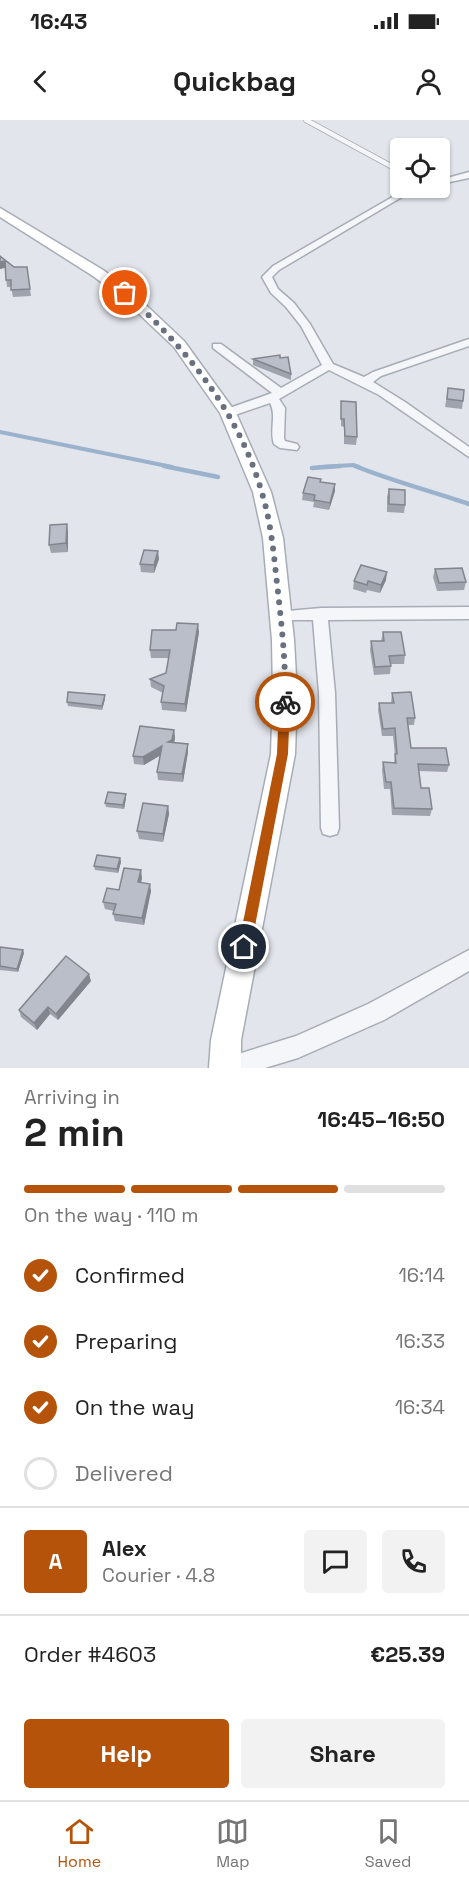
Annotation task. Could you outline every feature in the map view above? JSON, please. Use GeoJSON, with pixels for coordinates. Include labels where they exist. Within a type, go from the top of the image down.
{"type":"FeatureCollection","features":[{"type":"Feature","properties":{"kind":"main road"},"geometry":{"type":"LineString","coordinates":[[0,212],[83,262],[125,293],[178,344],[228,413],[262,492],[273,538],[281,616],[285,694],[283,754],[226,1040],[226,1068]]}},
{"type":"Feature","properties":{"kind":"street"},"geometry":{"type":"LineString","coordinates":[[450,180],[469,175]]}},
{"type":"Feature","properties":{"kind":"street"},"geometry":{"type":"LineString","coordinates":[[396,198],[276,268],[267,277],[273,292],[290,305],[300,317],[328,366],[363,382],[469,453]]}},
{"type":"Feature","properties":{"kind":"street"},"geometry":{"type":"LineString","coordinates":[[363,382],[377,374],[469,342]]}},
{"type":"Feature","properties":{"kind":"street"},"geometry":{"type":"LineString","coordinates":[[217,346],[276,396],[280,410],[278,439],[280,444],[293,447]]}},
{"type":"Feature","properties":{"kind":"street"},"geometry":{"type":"LineString","coordinates":[[228,413],[276,396],[328,366]]}},
{"type":"Feature","properties":{"kind":"street"},"geometry":{"type":"LineString","coordinates":[[281,616],[469,613]]}},
{"type":"Feature","properties":{"kind":"street"},"geometry":{"type":"LineString","coordinates":[[321,614],[320,634],[326,662],[330,828]]}},
{"type":"Feature","properties":{"kind":"street"},"geometry":{"type":"LineString","coordinates":[[226,1068],[298,1047],[376,1012],[469,960]]}},
{"type":"Feature","properties":{"kind":"lane"},"geometry":{"type":"LineString","coordinates":[[306,120],[390,166]]}},
{"type":"Feature","properties":{"kind":"building"},"geometry":{"type":"Polygon","coordinates":[[[0,256],[14,267],[27,267],[30,289],[11,290],[11,280],[6,280],[5,261],[0,262],[0,256]]]}},
{"type":"Feature","properties":{"kind":"building"},"geometry":{"type":"Polygon","coordinates":[[[280,355],[280,358],[288,357],[291,374],[253,359],[280,355]]]}},
{"type":"Feature","properties":{"kind":"building"},"geometry":{"type":"Polygon","coordinates":[[[448,388],[464,390],[463,401],[447,399],[448,388]]]}},
{"type":"Feature","properties":{"kind":"building"},"geometry":{"type":"Polygon","coordinates":[[[341,401],[356,402],[357,437],[345,436],[344,419],[341,419],[341,401]]]}},
{"type":"Feature","properties":{"kind":"building"},"geometry":{"type":"Polygon","coordinates":[[[308,477],[321,479],[320,482],[335,484],[330,503],[314,500],[315,495],[303,493],[308,477]]]}},
{"type":"Feature","properties":{"kind":"building"},"geometry":{"type":"Polygon","coordinates":[[[389,489],[405,490],[405,505],[389,504],[389,489]]]}},
{"type":"Feature","properties":{"kind":"building"},"geometry":{"type":"Polygon","coordinates":[[[67,524],[66,543],[49,545],[50,525],[67,524]]]}},
{"type":"Feature","properties":{"kind":"building"},"geometry":{"type":"Polygon","coordinates":[[[144,550],[158,551],[154,565],[140,564],[144,550]]]}},
{"type":"Feature","properties":{"kind":"building"},"geometry":{"type":"Polygon","coordinates":[[[361,565],[387,572],[381,585],[368,581],[367,585],[354,581],[361,565]]]}},
{"type":"Feature","properties":{"kind":"building"},"geometry":{"type":"Polygon","coordinates":[[[462,568],[466,582],[439,583],[435,569],[462,568]]]}},
{"type":"Feature","properties":{"kind":"building"},"geometry":{"type":"Polygon","coordinates":[[[177,623],[198,624],[185,704],[161,702],[164,686],[150,679],[166,673],[170,650],[150,650],[152,630],[176,630],[177,623]]]}},
{"type":"Feature","properties":{"kind":"building"},"geometry":{"type":"Polygon","coordinates":[[[383,632],[401,632],[405,655],[389,656],[391,666],[375,667],[371,641],[384,641],[383,632]]]}},
{"type":"Feature","properties":{"kind":"building"},"geometry":{"type":"Polygon","coordinates":[[[68,692],[105,695],[102,706],[67,702],[68,692]]]}},
{"type":"Feature","properties":{"kind":"building"},"geometry":{"type":"Polygon","coordinates":[[[411,692],[415,718],[407,718],[411,748],[446,748],[449,765],[418,764],[421,788],[429,788],[432,809],[394,808],[391,782],[386,782],[383,762],[396,763],[395,728],[383,729],[379,703],[394,703],[392,693],[411,692]]]}},
{"type":"Feature","properties":{"kind":"building"},"geometry":{"type":"Polygon","coordinates":[[[140,726],[174,730],[172,740],[168,742],[188,744],[182,774],[157,772],[162,746],[143,757],[133,756],[140,726]]]}},
{"type":"Feature","properties":{"kind":"building"},"geometry":{"type":"Polygon","coordinates":[[[108,792],[126,794],[123,805],[105,803],[108,792]]]}},
{"type":"Feature","properties":{"kind":"building"},"geometry":{"type":"Polygon","coordinates":[[[143,803],[168,806],[163,834],[137,831],[143,803]]]}},
{"type":"Feature","properties":{"kind":"building"},"geometry":{"type":"Polygon","coordinates":[[[97,855],[120,858],[117,869],[94,866],[97,855]]]}},
{"type":"Feature","properties":{"kind":"building"},"geometry":{"type":"Polygon","coordinates":[[[124,868],[141,870],[138,882],[150,884],[142,918],[113,914],[116,904],[103,902],[107,888],[119,890],[124,868]]]}},
{"type":"Feature","properties":{"kind":"building"},"geometry":{"type":"Polygon","coordinates":[[[0,947],[23,950],[17,969],[0,966],[0,947]]]}},
{"type":"Feature","properties":{"kind":"building"},"geometry":{"type":"Polygon","coordinates":[[[66,956],[89,974],[56,1014],[48,1007],[34,1023],[19,1010],[66,956]]]}},
{"type":"Feature","properties":{"kind":"waterway"},"geometry":{"type":"LineString","coordinates":[[0,432],[172,467]]}},
{"type":"Feature","properties":{"kind":"waterway"},"geometry":{"type":"LineString","coordinates":[[320,467],[353,465],[359,467]]}},
{"type":"Feature","properties":{"kind":"waterway"},"geometry":{"type":"LineString","coordinates":[[164,466],[218,477]]}},
{"type":"Feature","properties":{"kind":"waterway"},"geometry":{"type":"LineString","coordinates":[[312,468],[340,466]]}},
{"type":"Feature","properties":{"kind":"waterway"},"geometry":{"type":"LineString","coordinates":[[355,466],[469,504]]}},
{"type":"Feature","properties":{"kind":"way so far"},"geometry":{"type":"LineString","coordinates":[[125,293],[178,344],[205,378],[228,413],[248,455],[262,492],[273,538],[283,640],[285,702]]}},
{"type":"Feature","properties":{"kind":"route"},"geometry":{"type":"LineString","coordinates":[[244,947],[283,754],[285,702]]}}]}
